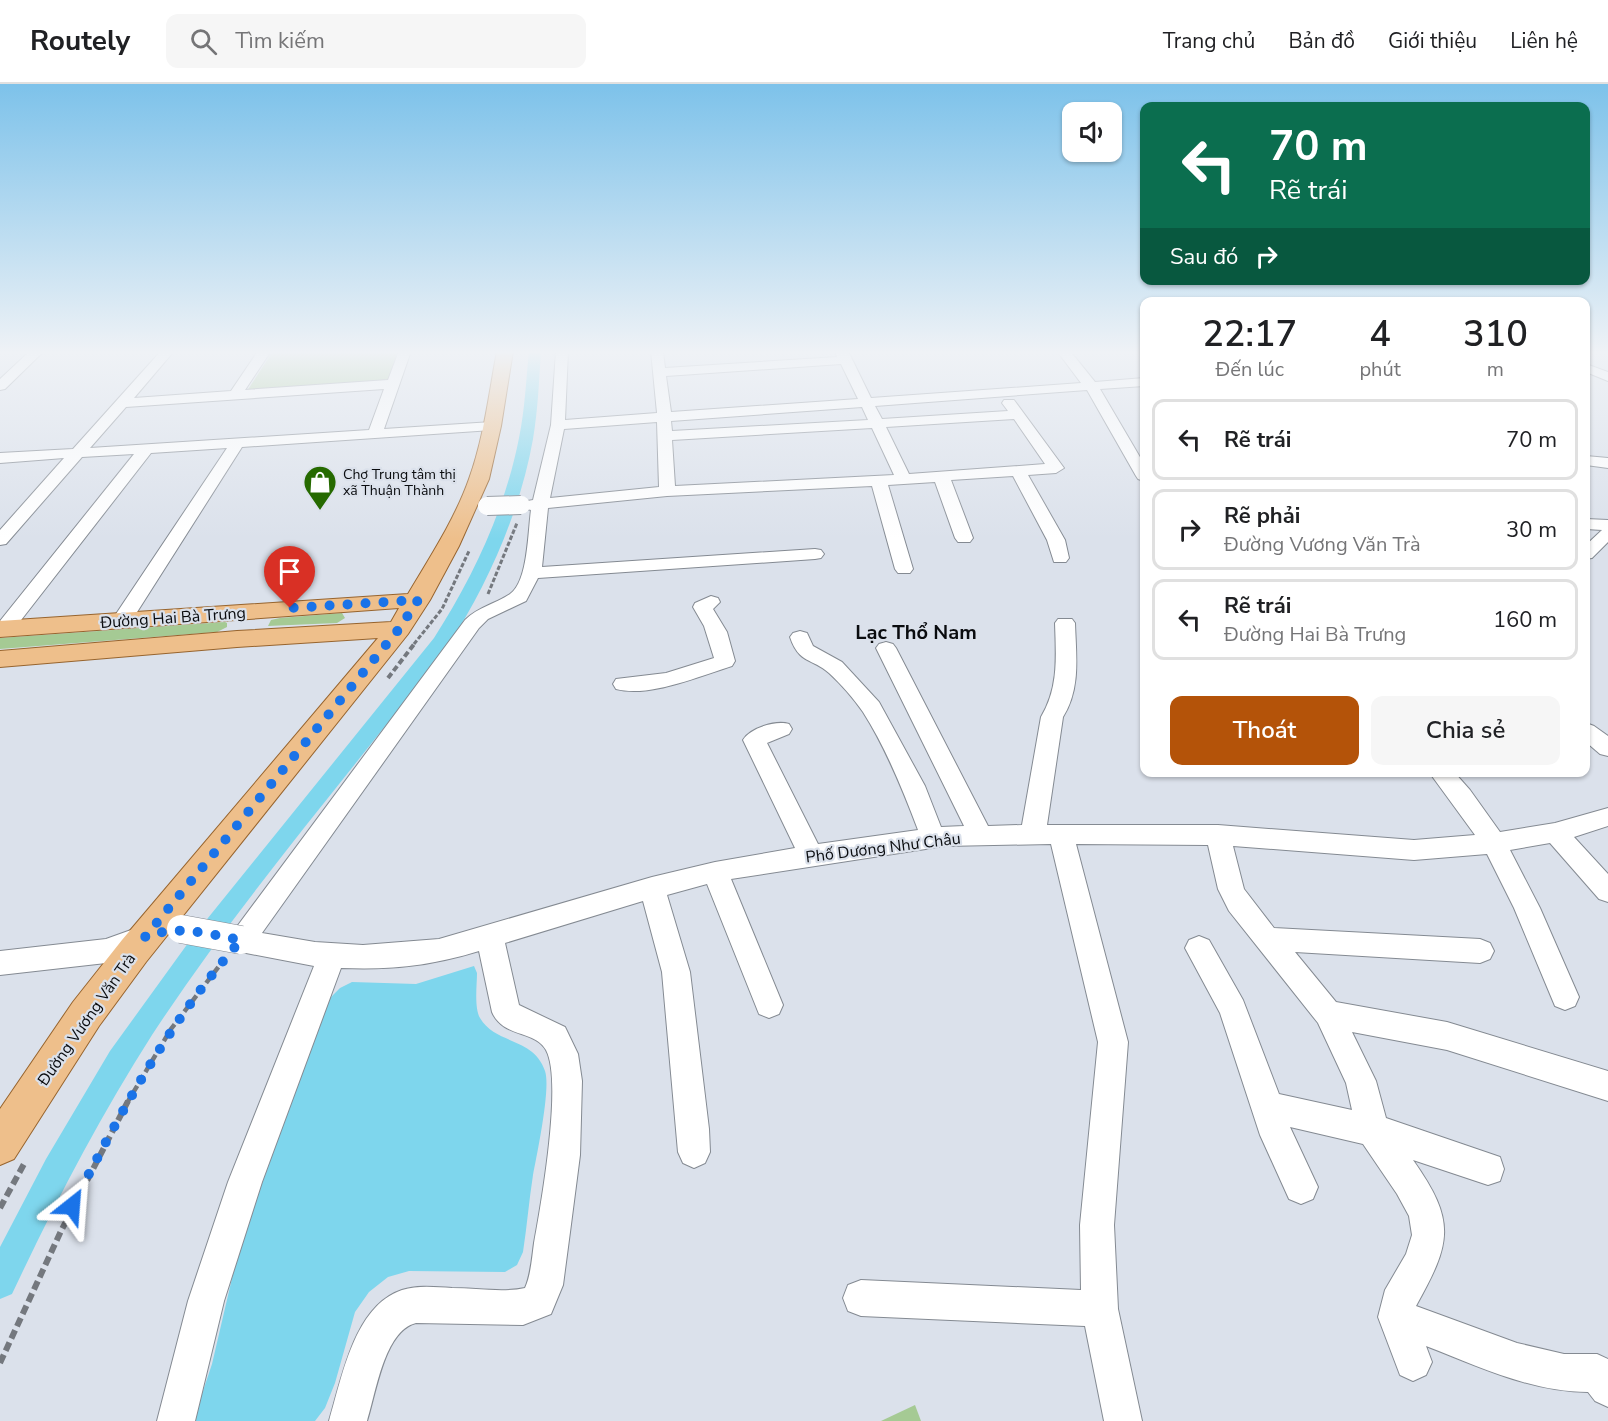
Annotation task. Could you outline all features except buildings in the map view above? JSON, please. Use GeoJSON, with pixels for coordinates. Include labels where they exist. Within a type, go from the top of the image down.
{"type":"FeatureCollection","features":[{"type":"Feature","properties":{"kind":"main road","name":"Đường Vương Văn Trà"},"geometry":{"type":"LineString","coordinates":[[0,1145],[86,1014],[145,937],[399,629],[477,506],[479,479],[494,413]]}},
{"type":"Feature","properties":{"kind":"main road","name":"Đường Hai Bà Trưng"},"geometry":{"type":"LineString","coordinates":[[2,629],[418,600]]}},
{"type":"Feature","properties":{"kind":"main road"},"geometry":{"type":"LineString","coordinates":[[237,639],[251,611]]}},
{"type":"Feature","properties":{"kind":"main road","name":"Đường Hai Bà Trưng"},"geometry":{"type":"LineString","coordinates":[[0,658],[399,629]]}},
{"type":"Feature","properties":{"kind":"street"},"geometry":{"type":"LineString","coordinates":[[0,540],[113,413]]}},
{"type":"Feature","properties":{"kind":"street"},"geometry":{"type":"LineString","coordinates":[[375,433],[382,413]]}},
{"type":"Feature","properties":{"kind":"street"},"geometry":{"type":"LineString","coordinates":[[241,940],[472,624],[481,615],[519,597],[532,573],[540,505],[559,413]]}},
{"type":"Feature","properties":{"kind":"street"},"geometry":{"type":"LineString","coordinates":[[664,413],[667,491]]}},
{"type":"Feature","properties":{"kind":"street"},"geometry":{"type":"LineString","coordinates":[[558,425],[713,413]]}},
{"type":"Feature","properties":{"kind":"street"},"geometry":{"type":"LineString","coordinates":[[873,413],[904,479]]}},
{"type":"Feature","properties":{"kind":"street"},"geometry":{"type":"LineString","coordinates":[[1108,413],[1140,466]]}},
{"type":"Feature","properties":{"kind":"street"},"geometry":{"type":"LineString","coordinates":[[477,506],[540,505],[667,491],[879,481],[1056,468],[1017,414],[665,436]]}},
{"type":"Feature","properties":{"kind":"street"},"geometry":{"type":"LineString","coordinates":[[0,458],[492,426]]}},
{"type":"Feature","properties":{"kind":"street"},"geometry":{"type":"LineString","coordinates":[[122,620],[238,442]]}},
{"type":"Feature","properties":{"kind":"street"},"geometry":{"type":"LineString","coordinates":[[2,629],[145,450]]}},
{"type":"Feature","properties":{"kind":"street"},"geometry":{"type":"LineString","coordinates":[[1018,471],[1056,540],[1060,558]]}},
{"type":"Feature","properties":{"kind":"street"},"geometry":{"type":"LineString","coordinates":[[941,476],[964,538]]}},
{"type":"Feature","properties":{"kind":"street"},"geometry":{"type":"LineString","coordinates":[[879,481],[904,569]]}},
{"type":"Feature","properties":{"kind":"street"},"geometry":{"type":"LineString","coordinates":[[1590,524],[1608,525]]}},
{"type":"Feature","properties":{"kind":"street"},"geometry":{"type":"LineString","coordinates":[[1590,550],[1608,533]]}},
{"type":"Feature","properties":{"kind":"street"},"geometry":{"type":"LineString","coordinates":[[532,573],[815,554]]}},
{"type":"Feature","properties":{"kind":"street"},"geometry":{"type":"LineString","coordinates":[[623,684],[668,680],[725,661],[722,644],[708,614],[702,607],[711,602]]}},
{"type":"Feature","properties":{"kind":"street"},"geometry":{"type":"LineString","coordinates":[[1065,623],[1064,696],[1060,707],[1052,717],[1047,834],[1113,1042],[1097,1225],[1100,1309],[1123,1421]]}},
{"type":"Feature","properties":{"kind":"street"},"geometry":{"type":"LineString","coordinates":[[800,637],[804,649],[835,668],[872,707],[913,786],[933,838]]}},
{"type":"Feature","properties":{"kind":"street"},"geometry":{"type":"LineString","coordinates":[[886,648],[981,836]]}},
{"type":"Feature","properties":{"kind":"street"},"geometry":{"type":"LineString","coordinates":[[781,729],[754,740],[811,855]]}},
{"type":"Feature","properties":{"kind":"street"},"geometry":{"type":"LineString","coordinates":[[1590,734],[1608,748]]}},
{"type":"Feature","properties":{"kind":"street"},"geometry":{"type":"LineString","coordinates":[[1445,777],[1463,796],[1495,843],[1540,937],[1565,997]]}},
{"type":"Feature","properties":{"kind":"street","name":"Phố Dương Như Châu"},"geometry":{"type":"LineString","coordinates":[[145,937],[166,930],[181,929],[299,953],[366,959],[403,957],[439,951],[714,872],[811,855],[933,838],[1047,834],[1218,835],[1414,850],[1495,843],[1555,833],[1608,817]]}},
{"type":"Feature","properties":{"kind":"street"},"geometry":{"type":"LineString","coordinates":[[1555,833],[1608,891]]}},
{"type":"Feature","properties":{"kind":"street"},"geometry":{"type":"LineString","coordinates":[[1218,835],[1231,890],[1238,903],[1328,1014],[1361,1081],[1373,1130],[1409,1182],[1425,1212],[1429,1235],[1422,1261],[1398,1304],[1396,1317],[1413,1362]]}},
{"type":"Feature","properties":{"kind":"street"},"geometry":{"type":"LineString","coordinates":[[714,872],[769,1005]]}},
{"type":"Feature","properties":{"kind":"street"},"geometry":{"type":"LineString","coordinates":[[652,888],[676,972],[694,1152]]}},
{"type":"Feature","properties":{"kind":"street"},"geometry":{"type":"LineString","coordinates":[[348,1421],[378,1333],[388,1318],[399,1309],[416,1305],[523,1307],[538,1301],[544,1286],[565,1143],[568,1088],[563,1049],[555,1036],[513,1019],[507,1012],[490,936]]}},
{"type":"Feature","properties":{"kind":"street"},"geometry":{"type":"LineString","coordinates":[[0,963],[106,951],[145,937]]}},
{"type":"Feature","properties":{"kind":"street"},"geometry":{"type":"LineString","coordinates":[[1266,939],[1480,951]]}},
{"type":"Feature","properties":{"kind":"street"},"geometry":{"type":"LineString","coordinates":[[1199,948],[1233,1009],[1276,1135],[1301,1187]]}},
{"type":"Feature","properties":{"kind":"street"},"geometry":{"type":"LineString","coordinates":[[176,1421],[207,1301],[245,1182],[332,956]]}},
{"type":"Feature","properties":{"kind":"street"},"geometry":{"type":"LineString","coordinates":[[1328,1014],[1447,1036],[1607,1086]]}},
{"type":"Feature","properties":{"kind":"street"},"geometry":{"type":"LineString","coordinates":[[1268,1107],[1373,1130],[1488,1169]]}},
{"type":"Feature","properties":{"kind":"street"},"geometry":{"type":"LineString","coordinates":[[861,1298],[1100,1309]]}},
{"type":"Feature","properties":{"kind":"street"},"geometry":{"type":"LineString","coordinates":[[1396,1317],[1517,1362],[1564,1373],[1598,1373],[1608,1388]]}},
{"type":"Feature","properties":{"kind":"path"},"geometry":{"type":"LineString","coordinates":[[0,1363],[52,1245],[139,1079],[206,980],[241,940]]}},
{"type":"Feature","properties":{"kind":"green space"},"geometry":{"type":"Polygon","coordinates":[[[342,613],[345,618],[337,623],[268,626],[271,620],[280,618],[342,613]]]}},
{"type":"Feature","properties":{"kind":"green space"},"geometry":{"type":"Polygon","coordinates":[[[225,622],[227,627],[217,632],[0,649],[0,638],[225,622]]]}},
{"type":"Feature","properties":{"kind":"green space"},"geometry":{"type":"Polygon","coordinates":[[[915,1405],[921,1421],[881,1421],[915,1405]]]}},
{"type":"Feature","properties":{"kind":"water"},"geometry":{"type":"Polygon","coordinates":[[[474,966],[477,973],[476,1002],[480,1018],[495,1033],[532,1052],[540,1060],[545,1071],[545,1106],[523,1252],[517,1265],[505,1272],[409,1271],[388,1277],[369,1292],[355,1312],[335,1383],[325,1408],[315,1421],[193,1421],[212,1364],[233,1274],[259,1192],[328,1000],[340,988],[352,982],[416,984],[474,966]]]}},
{"type":"Feature","properties":{"kind":"waterway"},"geometry":{"type":"LineString","coordinates":[[0,1282],[77,1133],[120,1061],[167,991],[234,902],[407,686],[455,620],[491,550],[509,502],[523,452],[530,413]]}},
{"type":"Feature","properties":{"kind":"place","name":"Chợ Trung tâm thị xã Thuận Thành"},"geometry":{"type":"Point","coordinates":[320,511]}},
{"type":"Feature","properties":{"kind":"district","name":"Lạc Thổ Nam"},"geometry":{"type":"Point","coordinates":[916,632]}},
{"type":"Feature","properties":{"kind":"route"},"geometry":{"type":"LineString","coordinates":[[72,1206],[139,1079],[206,980],[241,940],[181,929],[166,930],[145,937],[399,629],[418,600],[290,608]]}}]}
